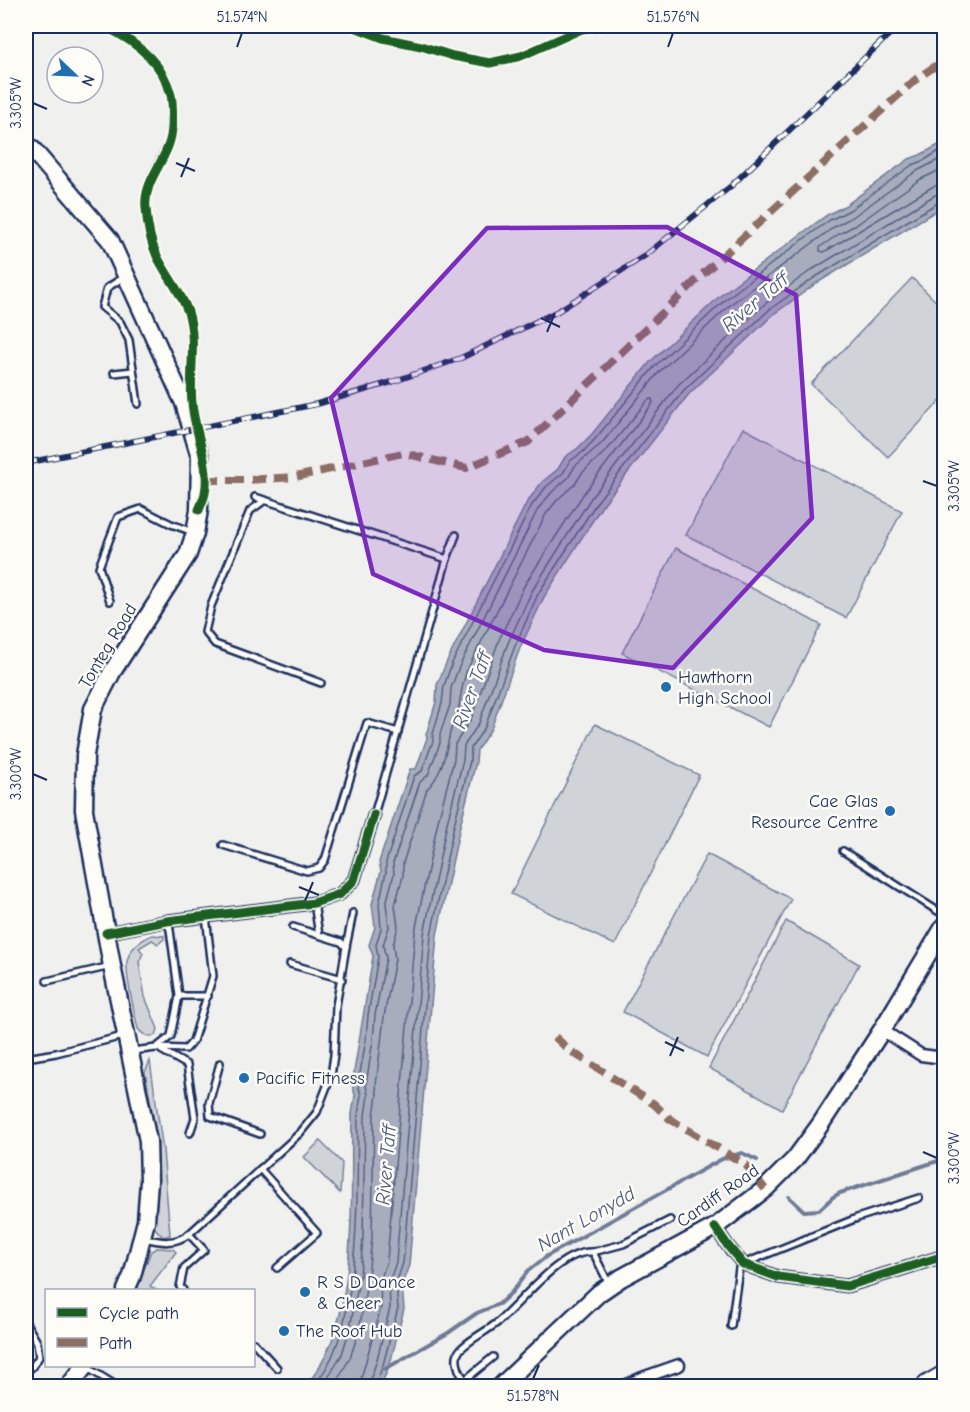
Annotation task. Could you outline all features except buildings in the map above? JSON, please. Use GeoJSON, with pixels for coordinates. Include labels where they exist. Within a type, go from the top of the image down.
{"type":"FeatureCollection","features":[{"type":"Feature","properties":{"kind":"highway"},"geometry":{"type":"LineString","coordinates":[[927,1386],[945,1376]]}},
{"type":"Feature","properties":{"kind":"main road","name":"Tonteg Road"},"geometry":{"type":"LineString","coordinates":[[26,144],[110,240],[184,403],[200,457],[199,510],[188,554],[112,672],[93,709],[85,755],[84,810],[127,1044],[148,1141],[149,1181],[146,1221],[126,1289]]}},
{"type":"Feature","properties":{"kind":"main road","name":"Cardiff Road"},"geometry":{"type":"LineString","coordinates":[[506,1385],[577,1313],[610,1286],[715,1227],[765,1189],[795,1159],[882,1030],[945,927]]}},
{"type":"Feature","properties":{"kind":"main road"},"geometry":{"type":"LineString","coordinates":[[69,1386],[84,1367]]}},
{"type":"Feature","properties":{"kind":"street"},"geometry":{"type":"LineString","coordinates":[[106,933],[167,921],[314,903],[340,894],[354,880],[374,815]]}},
{"type":"Feature","properties":{"kind":"street"},"geometry":{"type":"LineString","coordinates":[[882,1030],[921,1055],[945,1058]]}},
{"type":"Feature","properties":{"kind":"street"},"geometry":{"type":"LineString","coordinates":[[715,1227],[743,1263],[778,1277],[847,1286],[945,1256]]}},
{"type":"Feature","properties":{"kind":"street"},"geometry":{"type":"LineString","coordinates":[[625,1386],[645,1382],[680,1365]]}},
{"type":"Feature","properties":{"kind":"lane"},"geometry":{"type":"LineString","coordinates":[[104,26],[124,36],[148,54],[164,74],[172,96],[171,141],[152,176]]}},
{"type":"Feature","properties":{"kind":"lane"},"geometry":{"type":"LineString","coordinates":[[127,275],[107,288],[102,307],[120,322],[129,339],[138,404]]}},
{"type":"Feature","properties":{"kind":"lane"},"geometry":{"type":"LineString","coordinates":[[114,373],[133,371]]}},
{"type":"Feature","properties":{"kind":"lane"},"geometry":{"type":"LineString","coordinates":[[255,497],[447,559]]}},
{"type":"Feature","properties":{"kind":"lane"},"geometry":{"type":"LineString","coordinates":[[265,500],[250,510],[211,606],[205,632],[215,644],[321,683]]}},
{"type":"Feature","properties":{"kind":"lane"},"geometry":{"type":"LineString","coordinates":[[110,601],[99,567],[118,517],[141,509],[195,533]]}},
{"type":"Feature","properties":{"kind":"lane"},"geometry":{"type":"LineString","coordinates":[[374,815],[447,559],[456,535]]}},
{"type":"Feature","properties":{"kind":"lane"},"geometry":{"type":"LineString","coordinates":[[223,845],[307,871],[319,868],[325,860],[367,723],[398,732]]}},
{"type":"Feature","properties":{"kind":"lane"},"geometry":{"type":"LineString","coordinates":[[843,851],[945,915]]}},
{"type":"Feature","properties":{"kind":"lane"},"geometry":{"type":"LineString","coordinates":[[314,903],[319,935]]}},
{"type":"Feature","properties":{"kind":"lane"},"geometry":{"type":"LineString","coordinates":[[142,1238],[168,1243],[180,1240],[189,1234],[309,1124],[326,1092],[334,1055],[335,1016],[353,913]]}},
{"type":"Feature","properties":{"kind":"lane"},"geometry":{"type":"LineString","coordinates":[[26,1058],[127,1044],[186,1049],[193,1041],[213,976],[206,916]]}},
{"type":"Feature","properties":{"kind":"lane"},"geometry":{"type":"LineString","coordinates":[[156,1048],[171,1036],[179,996],[167,921]]}},
{"type":"Feature","properties":{"kind":"lane"},"geometry":{"type":"LineString","coordinates":[[293,927],[341,942],[346,947]]}},
{"type":"Feature","properties":{"kind":"lane"},"geometry":{"type":"LineString","coordinates":[[290,964],[342,979]]}},
{"type":"Feature","properties":{"kind":"lane"},"geometry":{"type":"LineString","coordinates":[[47,981],[112,966]]}},
{"type":"Feature","properties":{"kind":"lane"},"geometry":{"type":"LineString","coordinates":[[179,996],[208,996]]}},
{"type":"Feature","properties":{"kind":"lane"},"geometry":{"type":"LineString","coordinates":[[156,1048],[187,1065],[195,1118],[190,1133]]}},
{"type":"Feature","properties":{"kind":"lane"},"geometry":{"type":"LineString","coordinates":[[220,1063],[208,1103],[210,1116],[260,1134]]}},
{"type":"Feature","properties":{"kind":"lane"},"geometry":{"type":"LineString","coordinates":[[260,1169],[317,1233],[278,1269]]}},
{"type":"Feature","properties":{"kind":"lane"},"geometry":{"type":"LineString","coordinates":[[731,1326],[739,1268],[743,1263],[857,1218],[919,1198]]}},
{"type":"Feature","properties":{"kind":"lane"},"geometry":{"type":"LineString","coordinates":[[493,1357],[465,1380],[459,1372],[457,1358],[460,1350],[498,1323],[561,1262],[582,1253],[623,1244],[670,1220]]}},
{"type":"Feature","properties":{"kind":"lane"},"geometry":{"type":"LineString","coordinates":[[182,1289],[180,1287],[184,1269],[204,1250],[189,1234]]}},
{"type":"Feature","properties":{"kind":"lane"},"geometry":{"type":"LineString","coordinates":[[593,1252],[610,1286]]}},
{"type":"Feature","properties":{"kind":"lane"},"geometry":{"type":"LineString","coordinates":[[26,1323],[37,1342],[39,1357],[26,1371]]}},
{"type":"Feature","properties":{"kind":"lane"},"geometry":{"type":"LineString","coordinates":[[255,1344],[277,1368]]}},
{"type":"Feature","properties":{"kind":"lane"},"geometry":{"type":"LineString","coordinates":[[87,1367],[117,1386]]}},
{"type":"Feature","properties":{"kind":"highlighted area"},"geometry":{"type":"Polygon","coordinates":[[[667,227],[796,295],[812,518],[673,668],[544,650],[373,574],[331,398],[487,228],[667,227]]]}},
{"type":"Feature","properties":{"kind":"shaded area"},"geometry":{"type":"Polygon","coordinates":[[[912,278],[944,309],[944,397],[888,457],[811,384],[912,278]]]}},
{"type":"Feature","properties":{"kind":"shaded area"},"geometry":{"type":"Polygon","coordinates":[[[743,428],[902,511],[846,618],[686,535],[743,428]]]}},
{"type":"Feature","properties":{"kind":"shaded area"},"geometry":{"type":"Polygon","coordinates":[[[676,548],[821,625],[769,727],[622,653],[676,548]]]}},
{"type":"Feature","properties":{"kind":"shaded area"},"geometry":{"type":"Polygon","coordinates":[[[595,724],[699,775],[615,945],[511,894],[595,724]]]}},
{"type":"Feature","properties":{"kind":"shaded area"},"geometry":{"type":"Polygon","coordinates":[[[707,854],[791,899],[707,1057],[623,1012],[707,854]]]}},
{"type":"Feature","properties":{"kind":"shaded area"},"geometry":{"type":"Polygon","coordinates":[[[786,921],[859,964],[782,1109],[709,1068],[786,921]]]}},
{"type":"Feature","properties":{"kind":"shaded area"},"geometry":{"type":"Polygon","coordinates":[[[152,935],[164,936],[164,939],[158,944],[152,940],[139,948],[143,953],[139,962],[145,997],[158,1029],[156,1035],[148,1036],[138,1029],[127,962],[133,949],[152,935]]]}},
{"type":"Feature","properties":{"kind":"shaded area"},"geometry":{"type":"Polygon","coordinates":[[[150,1061],[163,1150],[170,1235],[163,1237],[153,1226],[158,1167],[155,1130],[145,1072],[150,1061]]]}},
{"type":"Feature","properties":{"kind":"shaded area"},"geometry":{"type":"Polygon","coordinates":[[[320,1141],[342,1163],[340,1193],[304,1157],[320,1141]]]}},
{"type":"Feature","properties":{"kind":"shaded area"},"geometry":{"type":"Polygon","coordinates":[[[157,1248],[173,1249],[176,1252],[150,1286],[154,1289],[136,1289],[151,1251],[157,1248]]]}},
{"type":"Feature","properties":{"kind":"water","name":"River Taff"},"geometry":{"type":"Polygon","coordinates":[[[944,142],[944,206],[817,283],[774,314],[689,394],[602,506],[544,597],[520,648],[491,729],[477,750],[437,935],[409,1265],[402,1284],[404,1309],[389,1368],[380,1386],[305,1386],[323,1361],[336,1330],[344,1295],[351,1219],[352,1114],[355,1095],[352,1084],[373,956],[369,945],[375,927],[372,904],[381,871],[379,862],[410,769],[416,769],[427,738],[436,702],[437,685],[527,502],[542,482],[558,469],[565,457],[592,434],[650,362],[722,294],[827,215],[846,205],[909,159],[944,142]]]}},
{"type":"Feature","properties":{"kind":"waterway","name":"Nant Lonydd"},"geometry":{"type":"LineString","coordinates":[[385,1369],[448,1333],[477,1313],[499,1304],[512,1292],[528,1271],[547,1256],[722,1159],[742,1153],[757,1160]]}},
{"type":"Feature","properties":{"kind":"waterway","name":"Nant Lonydd"},"geometry":{"type":"LineString","coordinates":[[789,1197],[804,1211],[819,1210],[840,1193],[944,1159]]}},
{"type":"Feature","properties":{"kind":"railway"},"geometry":{"type":"LineString","coordinates":[[26,463],[317,404],[392,382],[461,358],[558,311],[646,255],[731,186],[898,26]]}},
{"type":"Feature","properties":{"kind":"marked path"},"geometry":{"type":"LineString","coordinates":[[205,480],[295,477],[403,453],[466,468],[528,442],[705,272],[915,80],[944,60]]}},
{"type":"Feature","properties":{"kind":"marked path"},"geometry":{"type":"LineString","coordinates":[[555,1037],[569,1050],[654,1104],[670,1119],[746,1165],[765,1189]]}},
{"type":"Feature","properties":{"kind":"cycle path"},"geometry":{"type":"LineString","coordinates":[[104,26],[136,45],[154,62],[167,83],[171,95],[171,136],[148,189],[146,208],[149,232],[155,250],[185,305],[191,323],[193,414],[206,471],[205,493],[199,510]]}},
{"type":"Feature","properties":{"kind":"cycle path"},"geometry":{"type":"LineString","coordinates":[[352,26],[383,38],[490,63],[521,56],[582,29],[601,26]]}},
{"type":"Feature","properties":{"kind":"cycle path"},"geometry":{"type":"LineString","coordinates":[[106,933],[167,921],[314,903],[340,894],[354,880],[374,815]]}},
{"type":"Feature","properties":{"kind":"cycle path"},"geometry":{"type":"LineString","coordinates":[[715,1227],[743,1264],[778,1277],[847,1286],[944,1256]]}},
{"type":"Feature","properties":{"kind":"place","name":"Hawthorn High School"},"geometry":{"type":"Point","coordinates":[666,687]}},
{"type":"Feature","properties":{"kind":"place","name":"Cae Glas Resource Centre"},"geometry":{"type":"Point","coordinates":[890,811]}},
{"type":"Feature","properties":{"kind":"place","name":"Pacific Fitness"},"geometry":{"type":"Point","coordinates":[244,1078]}},
{"type":"Feature","properties":{"kind":"place","name":"R S D Dance & Cheer"},"geometry":{"type":"Point","coordinates":[305,1292]}},
{"type":"Feature","properties":{"kind":"place","name":"The Roof Hub"},"geometry":{"type":"Point","coordinates":[284,1331]}}]}
